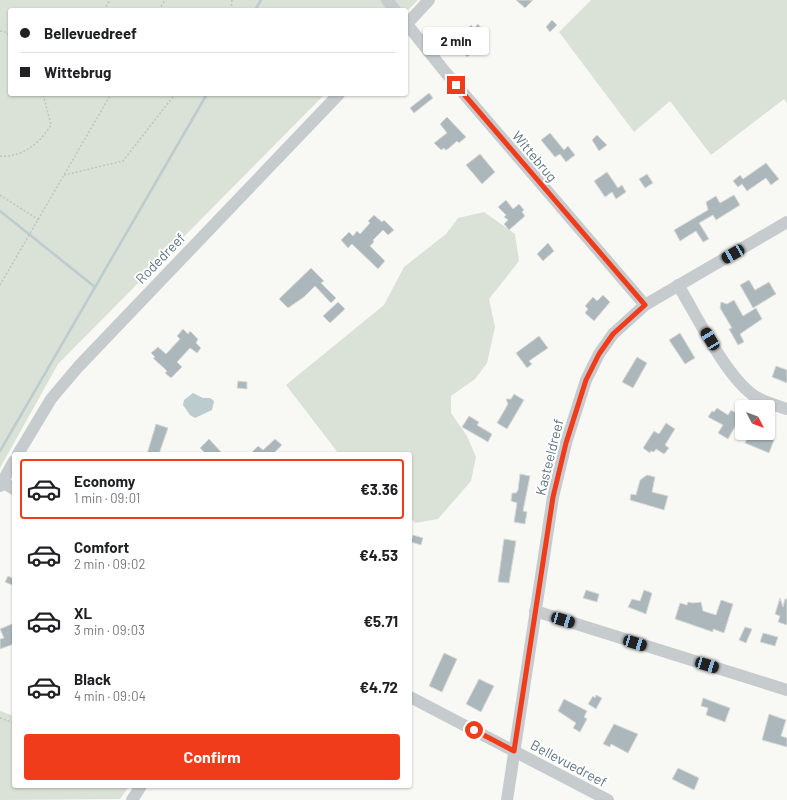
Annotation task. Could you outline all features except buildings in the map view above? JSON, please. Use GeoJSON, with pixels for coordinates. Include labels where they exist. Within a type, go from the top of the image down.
{"type":"FeatureCollection","features":[{"type":"Feature","properties":{"kind":"street"},"geometry":{"type":"LineString","coordinates":[[386,0],[393,8]]}},
{"type":"Feature","properties":{"kind":"street"},"geometry":{"type":"LineString","coordinates":[[408,22],[430,0]]}},
{"type":"Feature","properties":{"kind":"street","name":"Wittebrug"},"geometry":{"type":"LineString","coordinates":[[408,26],[446,73],[645,305]]}},
{"type":"Feature","properties":{"kind":"street","name":"Rodedreef"},"geometry":{"type":"LineString","coordinates":[[19,452],[40,416],[63,383],[125,316],[337,96]]}},
{"type":"Feature","properties":{"kind":"street","name":"Kasteeldreef"},"geometry":{"type":"LineString","coordinates":[[507,800],[553,497],[566,443],[586,380],[599,354],[613,334],[645,305],[787,222]]}},
{"type":"Feature","properties":{"kind":"street"},"geometry":{"type":"LineString","coordinates":[[678,285],[736,379],[752,394],[766,403],[787,409]]}},
{"type":"Feature","properties":{"kind":"street"},"geometry":{"type":"LineString","coordinates":[[12,465],[1,484],[12,488]]}},
{"type":"Feature","properties":{"kind":"street"},"geometry":{"type":"LineString","coordinates":[[535,611],[787,690]]}},
{"type":"Feature","properties":{"kind":"street","name":"Bellevuedreef"},"geometry":{"type":"LineString","coordinates":[[412,698],[608,800]]}},
{"type":"Feature","properties":{"kind":"street"},"geometry":{"type":"LineString","coordinates":[[132,800],[141,788]]}},
{"type":"Feature","properties":{"kind":"path"},"geometry":{"type":"LineString","coordinates":[[0,156],[6,156],[30,149],[45,135],[51,124],[44,96]]}},
{"type":"Feature","properties":{"kind":"path"},"geometry":{"type":"LineString","coordinates":[[0,285],[110,96]]}},
{"type":"Feature","properties":{"kind":"path"},"geometry":{"type":"LineString","coordinates":[[64,176],[123,161],[173,96]]}},
{"type":"Feature","properties":{"kind":"path"},"geometry":{"type":"LineString","coordinates":[[0,195],[38,221]]}},
{"type":"Feature","properties":{"kind":"path"},"geometry":{"type":"LineString","coordinates":[[0,718],[12,722]]}},
{"type":"Feature","properties":{"kind":"shaded area"},"geometry":{"type":"Polygon","coordinates":[[[0,0],[418,0],[408,10],[408,8],[8,8],[8,96],[323,96],[58,364],[0,468],[0,0]]]}},
{"type":"Feature","properties":{"kind":"shaded area"},"geometry":{"type":"Polygon","coordinates":[[[591,0],[787,0],[787,103],[784,99],[711,155],[670,101],[634,132],[559,32],[591,0]]]}},
{"type":"Feature","properties":{"kind":"shaded area"},"geometry":{"type":"Polygon","coordinates":[[[484,212],[515,234],[519,261],[489,299],[495,327],[487,363],[475,379],[451,396],[451,413],[467,436],[476,457],[471,481],[438,519],[415,523],[412,519],[412,452],[337,452],[286,385],[384,305],[404,267],[446,234],[458,218],[484,212]]]}},
{"type":"Feature","properties":{"kind":"shaded area"},"geometry":{"type":"Polygon","coordinates":[[[193,393],[203,398],[210,398],[214,401],[212,410],[195,418],[190,415],[183,405],[184,400],[193,393]]]}},
{"type":"Feature","properties":{"kind":"shaded area"},"geometry":{"type":"Polygon","coordinates":[[[0,711],[12,715],[12,788],[128,788],[120,799],[0,800],[0,711]]]}},
{"type":"Feature","properties":{"kind":"waterway"},"geometry":{"type":"LineString","coordinates":[[256,8],[261,0]]}},
{"type":"Feature","properties":{"kind":"waterway"},"geometry":{"type":"LineString","coordinates":[[0,451],[206,96]]}},
{"type":"Feature","properties":{"kind":"waterway"},"geometry":{"type":"LineString","coordinates":[[0,211],[95,287]]}},
{"type":"Feature","properties":{"kind":"route"},"geometry":{"type":"LineString","coordinates":[[456,85],[568,218],[614,268],[645,305],[613,334],[599,354],[586,380],[566,443],[553,497],[514,751],[474,730]]}}]}
